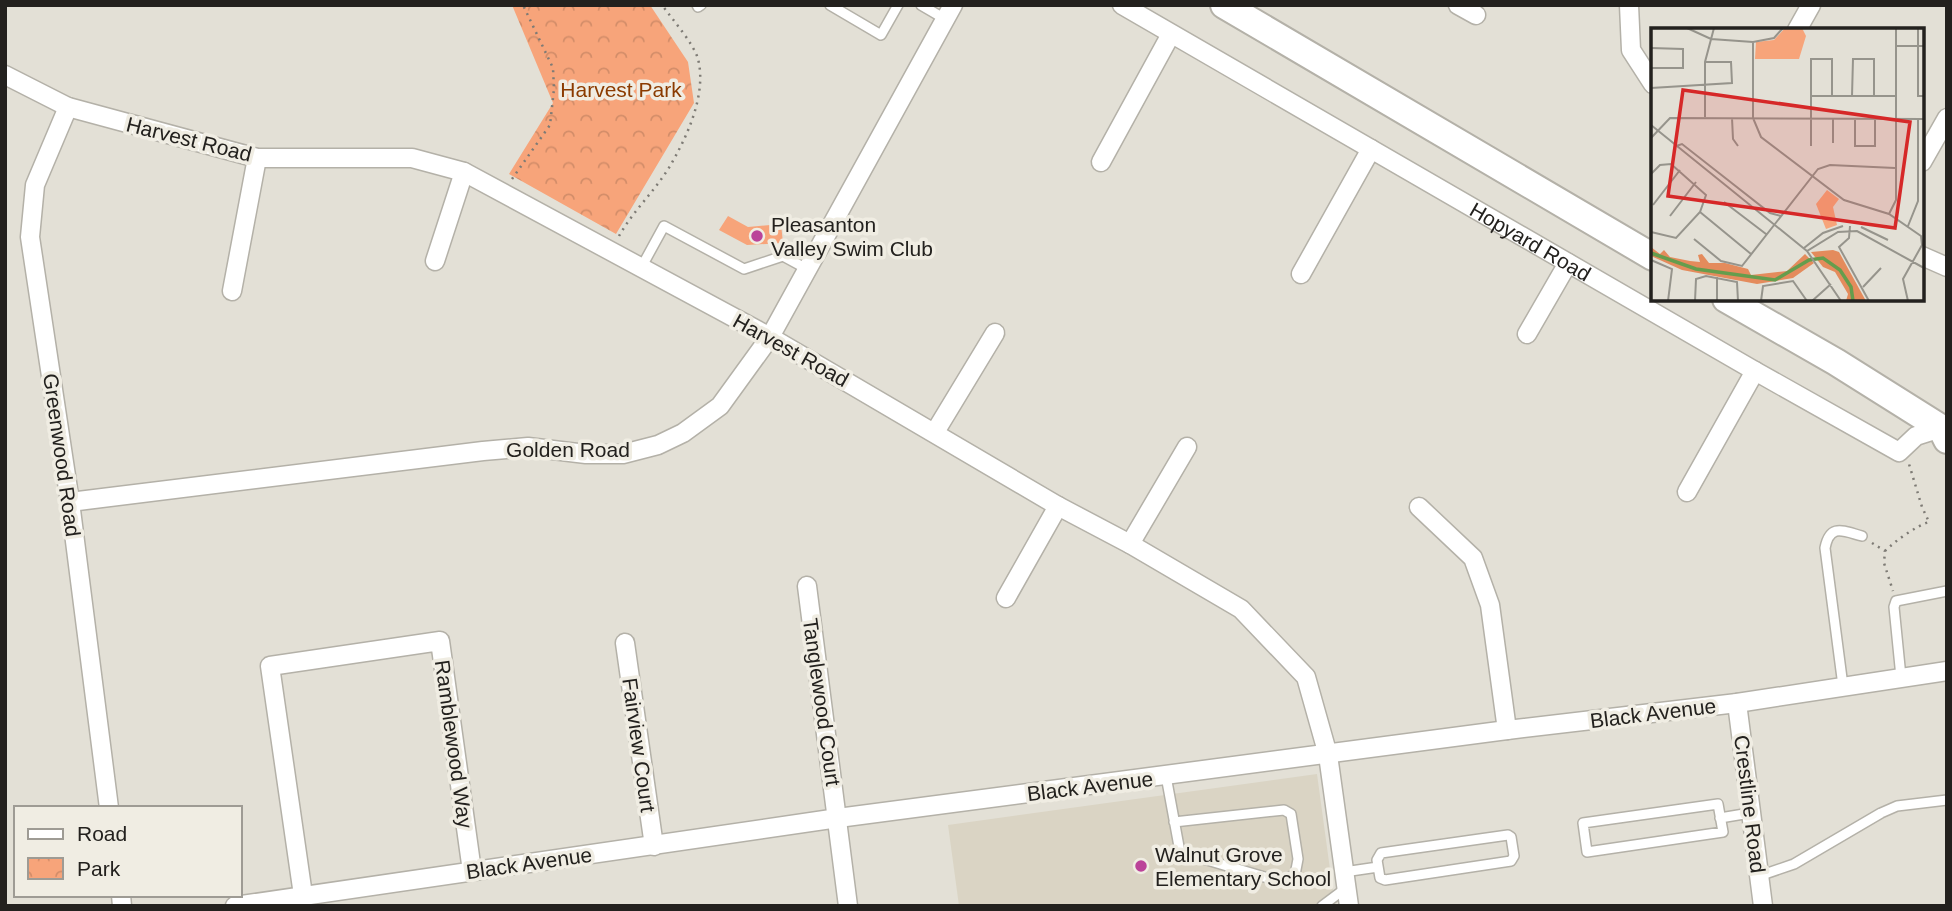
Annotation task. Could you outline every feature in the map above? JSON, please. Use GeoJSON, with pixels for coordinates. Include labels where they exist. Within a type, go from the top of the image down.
{"type":"FeatureCollection","features":[{"type":"Feature","properties":{"kind":"main road"},"geometry":{"type":"LineString","coordinates":[[1224,5],[1651,256]]}},
{"type":"Feature","properties":{"kind":"main road"},"geometry":{"type":"LineString","coordinates":[[1729,301],[1836,362],[1945,432]]}},
{"type":"Feature","properties":{"kind":"street","name":"Hopyard Road"},"geometry":{"type":"LineString","coordinates":[[1122,5],[1899,452]]}},
{"type":"Feature","properties":{"kind":"street"},"geometry":{"type":"LineString","coordinates":[[1458,5],[1476,15]]}},
{"type":"Feature","properties":{"kind":"street"},"geometry":{"type":"LineString","coordinates":[[1629,5],[1631,50],[1651,81]]}},
{"type":"Feature","properties":{"kind":"street"},"geometry":{"type":"LineString","coordinates":[[1798,28],[1811,5]]}},
{"type":"Feature","properties":{"kind":"street","name":"Golden Road"},"geometry":{"type":"LineString","coordinates":[[70,502],[528,447],[586,454],[623,454],[658,445],[683,433],[720,406],[769,337],[949,12]]}},
{"type":"Feature","properties":{"kind":"street"},"geometry":{"type":"LineString","coordinates":[[1101,162],[1171,34]]}},
{"type":"Feature","properties":{"kind":"street","name":"Harvest Road"},"geometry":{"type":"LineString","coordinates":[[5,75],[68,107],[257,158],[412,158],[464,172],[769,337],[1058,506],[1130,544],[1241,609],[1306,677],[1328,755],[1346,888]]}},
{"type":"Feature","properties":{"kind":"street","name":"Greenwood Road"},"geometry":{"type":"LineString","coordinates":[[68,107],[35,185],[30,237],[70,502],[110,806]]}},
{"type":"Feature","properties":{"kind":"street"},"geometry":{"type":"LineString","coordinates":[[1924,158],[1947,118]]}},
{"type":"Feature","properties":{"kind":"street"},"geometry":{"type":"LineString","coordinates":[[1301,274],[1371,149]]}},
{"type":"Feature","properties":{"kind":"street"},"geometry":{"type":"LineString","coordinates":[[232,291],[257,158]]}},
{"type":"Feature","properties":{"kind":"street"},"geometry":{"type":"LineString","coordinates":[[435,261],[464,172]]}},
{"type":"Feature","properties":{"kind":"street"},"geometry":{"type":"LineString","coordinates":[[1924,257],[1947,267]]}},
{"type":"Feature","properties":{"kind":"street"},"geometry":{"type":"LineString","coordinates":[[1527,334],[1568,263]]}},
{"type":"Feature","properties":{"kind":"street"},"geometry":{"type":"LineString","coordinates":[[935,432],[995,333]]}},
{"type":"Feature","properties":{"kind":"street"},"geometry":{"type":"LineString","coordinates":[[1687,492],[1755,371]]}},
{"type":"Feature","properties":{"kind":"street"},"geometry":{"type":"LineString","coordinates":[[1899,452],[1916,436],[1945,432]]}},
{"type":"Feature","properties":{"kind":"street"},"geometry":{"type":"LineString","coordinates":[[1130,544],[1187,447]]}},
{"type":"Feature","properties":{"kind":"street"},"geometry":{"type":"LineString","coordinates":[[1006,598],[1058,506]]}},
{"type":"Feature","properties":{"kind":"street"},"geometry":{"type":"LineString","coordinates":[[1419,507],[1473,558],[1490,605],[1507,730]]}},
{"type":"Feature","properties":{"kind":"street","name":"Tanglewood Court"},"geometry":{"type":"LineString","coordinates":[[807,586],[849,906]]}},
{"type":"Feature","properties":{"kind":"street","name":"Ramblewood Way"},"geometry":{"type":"LineString","coordinates":[[303,895],[270,666],[440,641],[472,871]]}},
{"type":"Feature","properties":{"kind":"street","name":"Fairview Court"},"geometry":{"type":"LineString","coordinates":[[625,643],[654,846]]}},
{"type":"Feature","properties":{"kind":"street","name":"Black Avenue"},"geometry":{"type":"LineString","coordinates":[[235,906],[838,818],[1507,730],[1737,703],[1947,671]]}},
{"type":"Feature","properties":{"kind":"street","name":"Crestline Road"},"geometry":{"type":"LineString","coordinates":[[1737,703],[1763,906]]}},
{"type":"Feature","properties":{"kind":"lane"},"geometry":{"type":"LineString","coordinates":[[830,5],[881,35],[898,5]]}},
{"type":"Feature","properties":{"kind":"lane"},"geometry":{"type":"LineString","coordinates":[[921,5],[949,12]]}},
{"type":"Feature","properties":{"kind":"lane"},"geometry":{"type":"LineString","coordinates":[[641,268],[664,226],[744,269],[783,256],[807,269]]}},
{"type":"Feature","properties":{"kind":"lane"},"geometry":{"type":"LineString","coordinates":[[1843,686],[1825,548],[1828,536],[1833,531],[1840,530],[1862,536]]}},
{"type":"Feature","properties":{"kind":"lane"},"geometry":{"type":"LineString","coordinates":[[1901,677],[1894,607],[1896,601],[1947,591]]}},
{"type":"Feature","properties":{"kind":"lane"},"geometry":{"type":"LineString","coordinates":[[1166,776],[1174,822],[1181,852],[1278,881],[1295,875],[1298,859],[1291,814],[1284,810],[1174,822]]}},
{"type":"Feature","properties":{"kind":"lane"},"geometry":{"type":"LineString","coordinates":[[1759,876],[1794,864],[1897,806],[1947,800]]}},
{"type":"Feature","properties":{"kind":"lane"},"geometry":{"type":"LineString","coordinates":[[1718,804],[1720,818],[1723,832],[1587,852],[1583,822],[1718,804]]}},
{"type":"Feature","properties":{"kind":"lane"},"geometry":{"type":"LineString","coordinates":[[1720,818],[1750,813]]}},
{"type":"Feature","properties":{"kind":"lane"},"geometry":{"type":"LineString","coordinates":[[1508,835],[1511,837],[1514,856],[1511,861],[1385,880],[1380,878],[1378,867],[1377,860],[1381,853],[1508,835]]}},
{"type":"Feature","properties":{"kind":"lane"},"geometry":{"type":"LineString","coordinates":[[1322,906],[1378,867]]}},
{"type":"Feature","properties":{"kind":"path"},"geometry":{"type":"LineString","coordinates":[[504,193],[550,125],[554,89],[553,68],[523,5]]}},
{"type":"Feature","properties":{"kind":"path"},"geometry":{"type":"LineString","coordinates":[[611,252],[628,219],[669,167],[692,120],[700,86],[698,58],[662,5]]}},
{"type":"Feature","properties":{"kind":"path"},"geometry":{"type":"LineString","coordinates":[[1896,601],[1884,563],[1885,551],[1920,524],[1929,522],[1909,464],[1899,452]]}},
{"type":"Feature","properties":{"kind":"path"},"geometry":{"type":"LineString","coordinates":[[1862,536],[1885,551]]}},
{"type":"Feature","properties":{"kind":"shaded area","name":"Walnut Grove Elementary School"},"geometry":{"type":"Polygon","coordinates":[[[1317,774],[1335,906],[959,906],[948,825],[1317,774]]]}},
{"type":"Feature","properties":{"kind":"green space","name":"Harvest Park"},"geometry":{"type":"Polygon","coordinates":[[[512,5],[650,5],[688,62],[694,103],[616,234],[509,174],[553,103],[512,5]]]}},
{"type":"Feature","properties":{"kind":"green space","name":"Pleasanton Valley Swim Club"},"geometry":{"type":"Polygon","coordinates":[[[728,216],[748,227],[781,224],[783,243],[747,245],[719,230],[728,216]]]}},
{"type":"Feature","properties":{"kind":"place","name":"Pleasanton Valley Swim Club"},"geometry":{"type":"Point","coordinates":[757,236]}},
{"type":"Feature","properties":{"kind":"place","name":"Walnut Grove Elementary School"},"geometry":{"type":"Point","coordinates":[1141,866]}}]}
